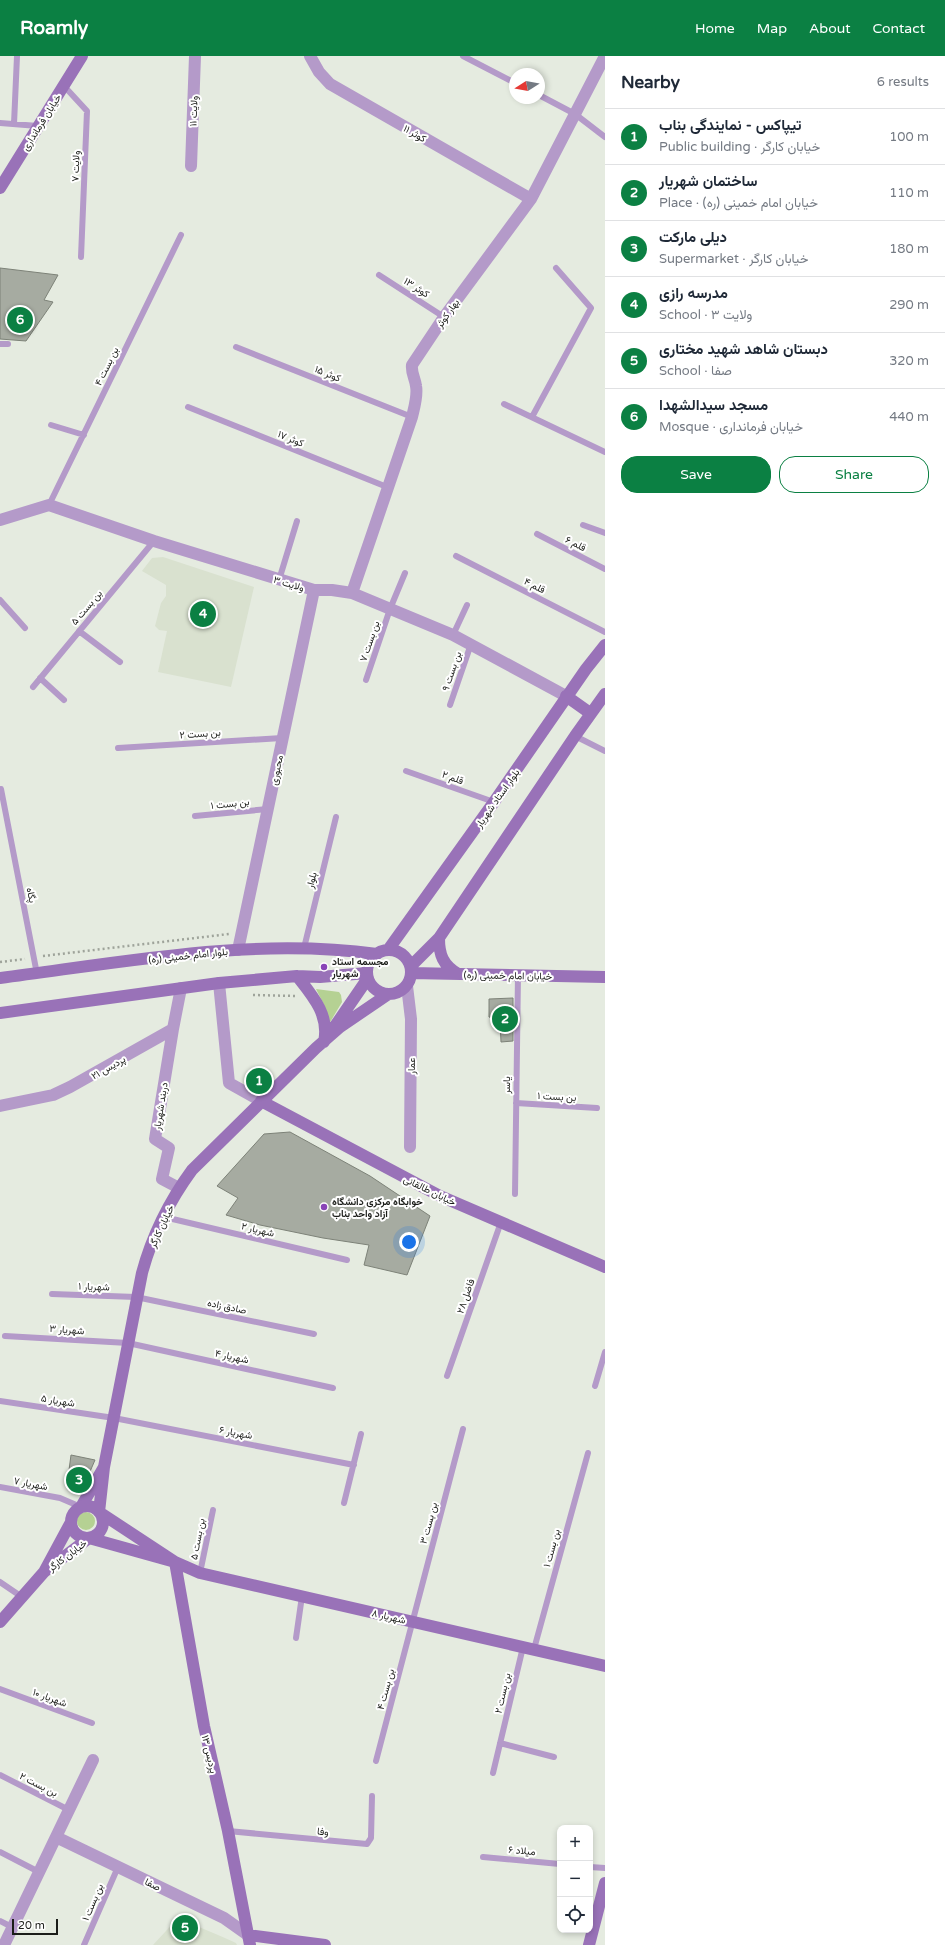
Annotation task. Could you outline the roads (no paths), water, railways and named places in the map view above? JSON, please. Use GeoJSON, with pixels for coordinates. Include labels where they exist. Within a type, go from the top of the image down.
{"type":"FeatureCollection","features":[{"type":"Feature","properties":{"kind":"main road","name":"خیابان فرمانداری"},"geometry":{"type":"LineString","coordinates":[[0,188],[82,56]]}},
{"type":"Feature","properties":{"kind":"main road","name":"بلوار استاد شهریار"},"geometry":{"type":"LineString","coordinates":[[382,952],[494,802],[566,696],[605,645]]}},
{"type":"Feature","properties":{"kind":"main road"},"geometry":{"type":"LineString","coordinates":[[411,970],[439,938],[590,713],[605,694]]}},
{"type":"Feature","properties":{"kind":"main road"},"geometry":{"type":"LineString","coordinates":[[566,696],[590,713]]}},
{"type":"Feature","properties":{"kind":"main road"},"geometry":{"type":"LineString","coordinates":[[439,938],[442,961],[447,967],[458,974]]}},
{"type":"Feature","properties":{"kind":"main road","name":"بلوار امام خمینی (ره)"},"geometry":{"type":"LineString","coordinates":[[0,978],[180,955],[238,950],[304,948],[382,952]]}},
{"type":"Feature","properties":{"kind":"main road"},"geometry":{"type":"LineString","coordinates":[[324,1042],[368,976],[370,962],[382,952],[398,951],[406,957],[411,970],[411,978],[407,986],[397,993],[387,994],[377,990],[370,982],[368,976]]}},
{"type":"Feature","properties":{"kind":"main road","name":"خیابان امام خمینی (ره)"},"geometry":{"type":"LineString","coordinates":[[411,970],[458,974],[605,977]]}},
{"type":"Feature","properties":{"kind":"main road"},"geometry":{"type":"LineString","coordinates":[[0,1013],[219,983],[297,976],[368,976]]}},
{"type":"Feature","properties":{"kind":"main road"},"geometry":{"type":"LineString","coordinates":[[297,976],[319,1006],[325,1026],[324,1042]]}},
{"type":"Feature","properties":{"kind":"main road"},"geometry":{"type":"LineString","coordinates":[[324,1042],[387,994]]}},
{"type":"Feature","properties":{"kind":"main road","name":"خیابان کارگر"},"geometry":{"type":"LineString","coordinates":[[99,1512],[104,1467],[136,1297],[147,1256],[164,1217],[179,1188],[192,1170],[261,1101],[324,1042]]}},
{"type":"Feature","properties":{"kind":"main road","name":"خیابان طالقانی"},"geometry":{"type":"LineString","coordinates":[[261,1101],[440,1196],[605,1267]]}},
{"type":"Feature","properties":{"kind":"main road","name":"خیابان کارگر"},"geometry":{"type":"LineString","coordinates":[[81,1507],[104,1467]]}},
{"type":"Feature","properties":{"kind":"main road"},"geometry":{"type":"LineString","coordinates":[[91,1506],[99,1512],[103,1522],[102,1528],[99,1532],[89,1538],[76,1534],[71,1527],[74,1513],[81,1507],[91,1506]]}},
{"type":"Feature","properties":{"kind":"main road","name":"شهریار ۸"},"geometry":{"type":"LineString","coordinates":[[99,1512],[175,1562]]}},
{"type":"Feature","properties":{"kind":"main road","name":"خیابان کارگر"},"geometry":{"type":"LineString","coordinates":[[44,1572],[71,1522]]}},
{"type":"Feature","properties":{"kind":"main road","name":"خیابان کارگر"},"geometry":{"type":"LineString","coordinates":[[0,1622],[44,1572],[89,1538]]}},
{"type":"Feature","properties":{"kind":"main road","name":"شهریار ۸"},"geometry":{"type":"LineString","coordinates":[[89,1538],[175,1562],[200,1573],[605,1666]]}},
{"type":"Feature","properties":{"kind":"main road","name":"پردیس ۱۳"},"geometry":{"type":"LineString","coordinates":[[175,1562],[204,1726],[228,1831],[249,1940]]}},
{"type":"Feature","properties":{"kind":"main road"},"geometry":{"type":"LineString","coordinates":[[589,1945],[605,1883]]}},
{"type":"Feature","properties":{"kind":"main road"},"geometry":{"type":"LineString","coordinates":[[249,1940],[325,1945]]}},
{"type":"Feature","properties":{"kind":"street","name":"ولایت ۱۱"},"geometry":{"type":"LineString","coordinates":[[191,166],[195,56]]}},
{"type":"Feature","properties":{"kind":"street","name":"کوثر ۱۱"},"geometry":{"type":"LineString","coordinates":[[310,56],[319,72],[330,84],[531,199]]}},
{"type":"Feature","properties":{"kind":"street","name":"بهار کوثر"},"geometry":{"type":"LineString","coordinates":[[352,593],[387,487],[412,418],[417,394],[412,365],[444,317],[531,199],[585,92],[605,56]]}},
{"type":"Feature","properties":{"kind":"street"},"geometry":{"type":"LineString","coordinates":[[0,520],[49,505]]}},
{"type":"Feature","properties":{"kind":"street","name":"ولایت ۳"},"geometry":{"type":"LineString","coordinates":[[49,505],[154,541],[279,580],[314,590],[332,590],[352,593],[453,635],[566,696]]}},
{"type":"Feature","properties":{"kind":"street","name":"محبوری"},"geometry":{"type":"LineString","coordinates":[[238,950],[314,590]]}},
{"type":"Feature","properties":{"kind":"street"},"geometry":{"type":"LineString","coordinates":[[219,983],[229,1084],[261,1101]]}},
{"type":"Feature","properties":{"kind":"street","name":"عمار"},"geometry":{"type":"LineString","coordinates":[[407,986],[411,1019],[410,1147]]}},
{"type":"Feature","properties":{"kind":"street"},"geometry":{"type":"LineString","coordinates":[[173,1029],[181,988]]}},
{"type":"Feature","properties":{"kind":"street","name":"پردیس ۲۱"},"geometry":{"type":"LineString","coordinates":[[0,1106],[53,1095],[70,1088],[173,1029]]}},
{"type":"Feature","properties":{"kind":"street","name":"دربند شهریار"},"geometry":{"type":"LineString","coordinates":[[173,1029],[155,1139],[169,1148],[162,1179],[179,1188]]}},
{"type":"Feature","properties":{"kind":"street"},"geometry":{"type":"LineString","coordinates":[[4,1945],[93,1760]]}},
{"type":"Feature","properties":{"kind":"street","name":"صفا"},"geometry":{"type":"LineString","coordinates":[[56,1837],[224,1918],[249,1940]]}},
{"type":"Feature","properties":{"kind":"lane"},"geometry":{"type":"LineString","coordinates":[[14,124],[17,56]]}},
{"type":"Feature","properties":{"kind":"lane"},"geometry":{"type":"LineString","coordinates":[[464,56],[509,80]]}},
{"type":"Feature","properties":{"kind":"lane","name":"ولایت ۷"},"geometry":{"type":"LineString","coordinates":[[64,86],[86,111],[81,257]]}},
{"type":"Feature","properties":{"kind":"lane"},"geometry":{"type":"LineString","coordinates":[[545,98],[575,114],[605,137]]}},
{"type":"Feature","properties":{"kind":"lane"},"geometry":{"type":"LineString","coordinates":[[0,123],[39,126]]}},
{"type":"Feature","properties":{"kind":"lane","name":"بن بست ۴"},"geometry":{"type":"LineString","coordinates":[[49,505],[181,235]]}},
{"type":"Feature","properties":{"kind":"lane"},"geometry":{"type":"LineString","coordinates":[[532,417],[591,308],[556,268]]}},
{"type":"Feature","properties":{"kind":"lane","name":"کوثر ۱۳"},"geometry":{"type":"LineString","coordinates":[[379,274],[444,317]]}},
{"type":"Feature","properties":{"kind":"lane"},"geometry":{"type":"LineString","coordinates":[[0,344],[8,344]]}},
{"type":"Feature","properties":{"kind":"lane","name":"کوثر ۱۵"},"geometry":{"type":"LineString","coordinates":[[236,347],[412,418]]}},
{"type":"Feature","properties":{"kind":"lane"},"geometry":{"type":"LineString","coordinates":[[504,404],[605,452]]}},
{"type":"Feature","properties":{"kind":"lane","name":"کوثر ۱۷"},"geometry":{"type":"LineString","coordinates":[[188,407],[387,487]]}},
{"type":"Feature","properties":{"kind":"lane"},"geometry":{"type":"LineString","coordinates":[[51,425],[84,435]]}},
{"type":"Feature","properties":{"kind":"lane"},"geometry":{"type":"LineString","coordinates":[[279,580],[297,521]]}},
{"type":"Feature","properties":{"kind":"lane"},"geometry":{"type":"LineString","coordinates":[[583,525],[605,533]]}},
{"type":"Feature","properties":{"kind":"lane","name":"قلم ۶"},"geometry":{"type":"LineString","coordinates":[[537,534],[605,569]]}},
{"type":"Feature","properties":{"kind":"lane","name":"بن بست ۵"},"geometry":{"type":"LineString","coordinates":[[33,687],[154,541]]}},
{"type":"Feature","properties":{"kind":"lane","name":"قلم ۴"},"geometry":{"type":"LineString","coordinates":[[456,556],[605,632]]}},
{"type":"Feature","properties":{"kind":"lane","name":"بن بست ۷"},"geometry":{"type":"LineString","coordinates":[[366,680],[390,609],[405,573]]}},
{"type":"Feature","properties":{"kind":"lane"},"geometry":{"type":"LineString","coordinates":[[0,600],[25,628]]}},
{"type":"Feature","properties":{"kind":"lane"},"geometry":{"type":"LineString","coordinates":[[453,635],[467,605]]}},
{"type":"Feature","properties":{"kind":"lane"},"geometry":{"type":"LineString","coordinates":[[79,631],[120,662]]}},
{"type":"Feature","properties":{"kind":"lane","name":"بن بست ۹"},"geometry":{"type":"LineString","coordinates":[[450,705],[471,644]]}},
{"type":"Feature","properties":{"kind":"lane"},"geometry":{"type":"LineString","coordinates":[[40,678],[64,700]]}},
{"type":"Feature","properties":{"kind":"lane"},"geometry":{"type":"LineString","coordinates":[[575,736],[605,751]]}},
{"type":"Feature","properties":{"kind":"lane","name":"بن بست ۲"},"geometry":{"type":"LineString","coordinates":[[118,748],[282,738]]}},
{"type":"Feature","properties":{"kind":"lane","name":"قلم ۲"},"geometry":{"type":"LineString","coordinates":[[406,771],[494,802]]}},
{"type":"Feature","properties":{"kind":"lane","name":"پگاه"},"geometry":{"type":"LineString","coordinates":[[1,789],[3,820],[37,974]]}},
{"type":"Feature","properties":{"kind":"lane","name":"بن بست ۱"},"geometry":{"type":"LineString","coordinates":[[195,816],[268,809]]}},
{"type":"Feature","properties":{"kind":"lane","name":"بلوار"},"geometry":{"type":"LineString","coordinates":[[304,948],[336,817]]}},
{"type":"Feature","properties":{"kind":"lane","name":"یاسر"},"geometry":{"type":"LineString","coordinates":[[515,1194],[518,975]]}},
{"type":"Feature","properties":{"kind":"lane","name":"بن بست ۱"},"geometry":{"type":"LineString","coordinates":[[516,1103],[597,1108]]}},
{"type":"Feature","properties":{"kind":"lane","name":"شهریار ۲"},"geometry":{"type":"LineString","coordinates":[[164,1217],[347,1260]]}},
{"type":"Feature","properties":{"kind":"lane","name":"فاضل ۲۸"},"geometry":{"type":"LineString","coordinates":[[447,1376],[501,1222]]}},
{"type":"Feature","properties":{"kind":"lane","name":"شهریار ۱"},"geometry":{"type":"LineString","coordinates":[[52,1294],[136,1297]]}},
{"type":"Feature","properties":{"kind":"lane","name":"صادق زاده"},"geometry":{"type":"LineString","coordinates":[[136,1297],[314,1334]]}},
{"type":"Feature","properties":{"kind":"lane","name":"شهریار ۳"},"geometry":{"type":"LineString","coordinates":[[5,1336],[128,1343]]}},
{"type":"Feature","properties":{"kind":"lane","name":"شهریار ۴"},"geometry":{"type":"LineString","coordinates":[[128,1343],[333,1388]]}},
{"type":"Feature","properties":{"kind":"lane"},"geometry":{"type":"LineString","coordinates":[[595,1386],[605,1352]]}},
{"type":"Feature","properties":{"kind":"lane","name":"شهریار ۵"},"geometry":{"type":"LineString","coordinates":[[0,1401],[114,1418]]}},
{"type":"Feature","properties":{"kind":"lane","name":"شهریار ۶"},"geometry":{"type":"LineString","coordinates":[[114,1418],[354,1465]]}},
{"type":"Feature","properties":{"kind":"lane","name":"بن بست ۳"},"geometry":{"type":"LineString","coordinates":[[413,1621],[463,1429]]}},
{"type":"Feature","properties":{"kind":"lane"},"geometry":{"type":"LineString","coordinates":[[344,1503],[361,1434]]}},
{"type":"Feature","properties":{"kind":"lane","name":"بن بست ۱"},"geometry":{"type":"LineString","coordinates":[[528,1648],[588,1453]]}},
{"type":"Feature","properties":{"kind":"lane","name":"شهریار ۷"},"geometry":{"type":"LineString","coordinates":[[0,1487],[60,1498],[81,1507]]}},
{"type":"Feature","properties":{"kind":"lane","name":"بن بست ۵"},"geometry":{"type":"LineString","coordinates":[[200,1573],[213,1510]]}},
{"type":"Feature","properties":{"kind":"lane"},"geometry":{"type":"LineString","coordinates":[[0,1582],[22,1597]]}},
{"type":"Feature","properties":{"kind":"lane"},"geometry":{"type":"LineString","coordinates":[[296,1638],[302,1596]]}},
{"type":"Feature","properties":{"kind":"lane","name":"بن بست ۴"},"geometry":{"type":"LineString","coordinates":[[376,1761],[413,1621]]}},
{"type":"Feature","properties":{"kind":"lane","name":"بن بست ۲"},"geometry":{"type":"LineString","coordinates":[[493,1773],[500,1743],[528,1648]]}},
{"type":"Feature","properties":{"kind":"lane","name":"شهریار ۱۰"},"geometry":{"type":"LineString","coordinates":[[0,1689],[92,1723]]}},
{"type":"Feature","properties":{"kind":"lane"},"geometry":{"type":"LineString","coordinates":[[500,1743],[554,1757]]}},
{"type":"Feature","properties":{"kind":"lane","name":"بن بست ۲"},"geometry":{"type":"LineString","coordinates":[[0,1775],[69,1810]]}},
{"type":"Feature","properties":{"kind":"lane","name":"وفا"},"geometry":{"type":"LineString","coordinates":[[228,1831],[359,1845],[367,1844],[371,1838],[372,1796]]}},
{"type":"Feature","properties":{"kind":"lane"},"geometry":{"type":"LineString","coordinates":[[0,1852],[39,1872]]}},
{"type":"Feature","properties":{"kind":"lane","name":"میلاد ۶"},"geometry":{"type":"LineString","coordinates":[[483,1857],[557,1864]]}},
{"type":"Feature","properties":{"kind":"lane"},"geometry":{"type":"LineString","coordinates":[[593,1866],[605,1868]]}},
{"type":"Feature","properties":{"kind":"lane","name":"بن بست ۱"},"geometry":{"type":"LineString","coordinates":[[84,1945],[118,1867]]}},
{"type":"Feature","properties":{"kind":"lane"},"geometry":{"type":"LineString","coordinates":[[0,1921],[12,1927]]}},
{"type":"Feature","properties":{"kind":"place","name":"مسجد سیدالشهدا"},"geometry":{"type":"Point","coordinates":[20,320]}},
{"type":"Feature","properties":{"kind":"place","name":"مدرسه رازی"},"geometry":{"type":"Point","coordinates":[203,614]}},
{"type":"Feature","properties":{"kind":"place","name":"مجسمه استاد شهریار"},"geometry":{"type":"Point","coordinates":[324,967]}},
{"type":"Feature","properties":{"kind":"place","name":"ساختمان شهریار"},"geometry":{"type":"Point","coordinates":[505,1019]}},
{"type":"Feature","properties":{"kind":"place","name":"تیپاکس - نمایندگی بناب"},"geometry":{"type":"Point","coordinates":[259,1081]}},
{"type":"Feature","properties":{"kind":"place","name":"خوابگاه مرکزی دانشگاه آزاد واحد بناب"},"geometry":{"type":"Point","coordinates":[324,1207]}},
{"type":"Feature","properties":{"kind":"place","name":"دیلی مارکت"},"geometry":{"type":"Point","coordinates":[79,1480]}},
{"type":"Feature","properties":{"kind":"place","name":"دبستان شاهد شهید مختاری"},"geometry":{"type":"Point","coordinates":[185,1928]}}]}
